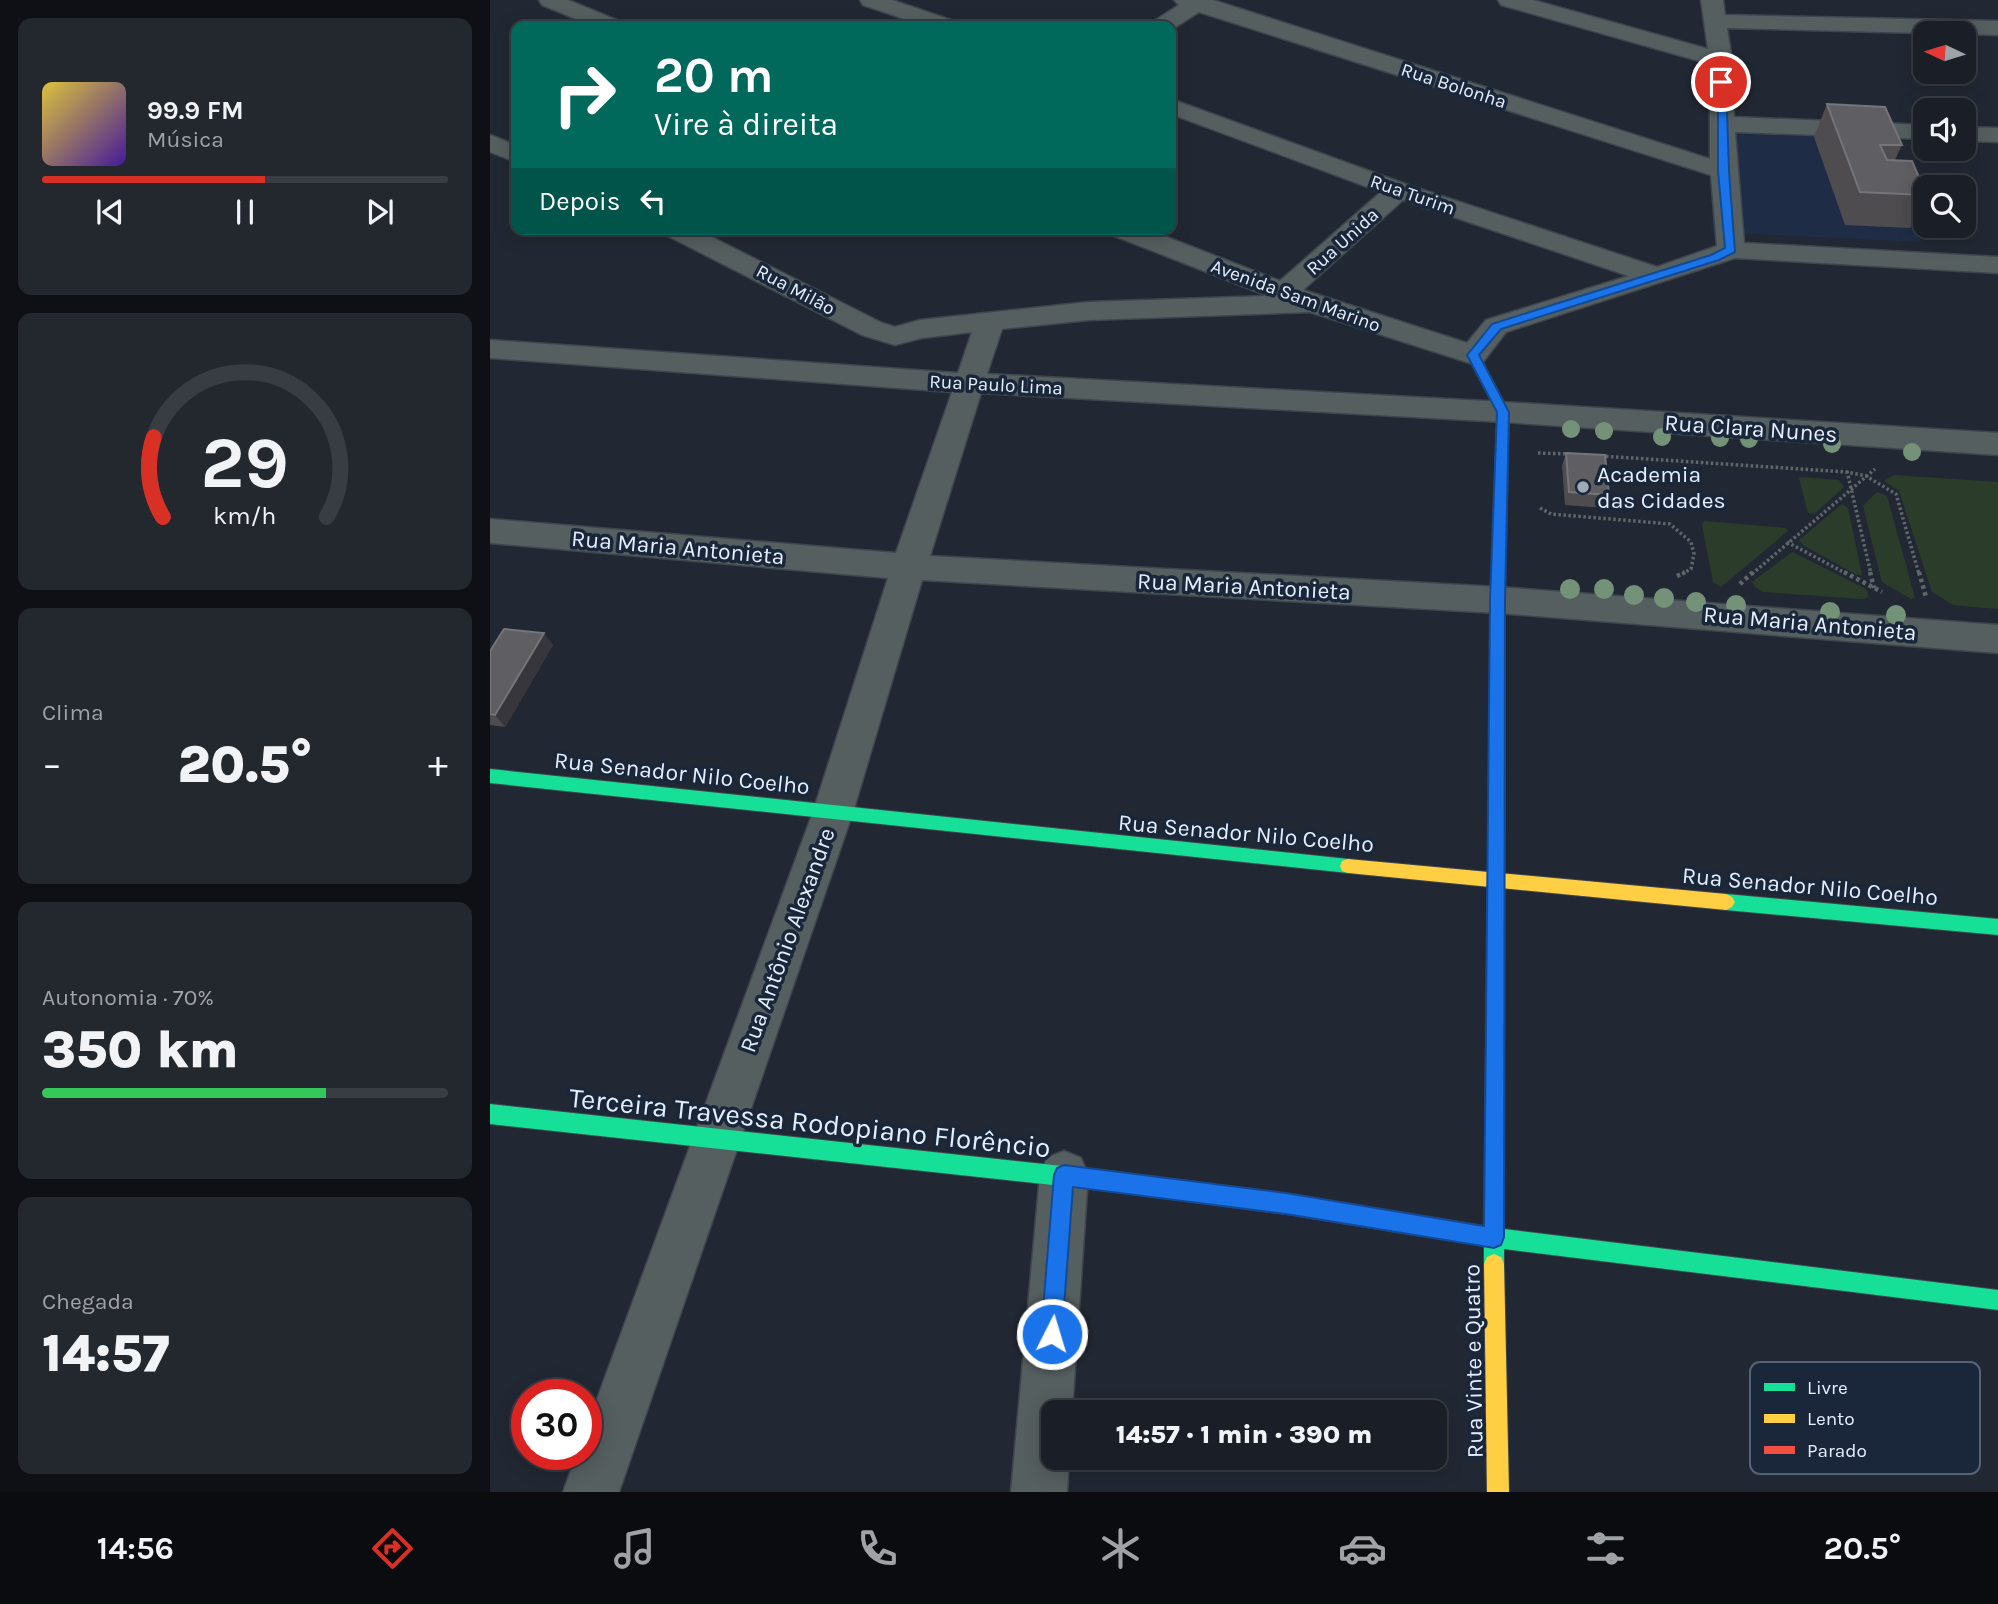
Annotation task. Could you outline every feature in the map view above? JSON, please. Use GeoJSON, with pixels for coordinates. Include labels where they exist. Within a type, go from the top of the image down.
{"type":"FeatureCollection","features":[{"type":"Feature","properties":{"kind":"street"},"geometry":{"type":"LineString","coordinates":[[871,0],[932,21]]}},
{"type":"Feature","properties":{"kind":"street"},"geometry":{"type":"LineString","coordinates":[[1509,0],[1721,60]]}},
{"type":"Feature","properties":{"kind":"street"},"geometry":{"type":"LineString","coordinates":[[556,1],[600,21]]}},
{"type":"Feature","properties":{"kind":"street"},"geometry":{"type":"LineString","coordinates":[[1168,21],[1195,1]]}},
{"type":"Feature","properties":{"kind":"street","name":"Rua Bolonha"},"geometry":{"type":"LineString","coordinates":[[1195,1],[1723,171]]}},
{"type":"Feature","properties":{"kind":"street"},"geometry":{"type":"LineString","coordinates":[[1731,250],[1723,171],[1721,60],[1713,10],[1998,28]]}},
{"type":"Feature","properties":{"kind":"street","name":"Rua Turim"},"geometry":{"type":"LineString","coordinates":[[1176,108],[1399,190],[1657,276]]}},
{"type":"Feature","properties":{"kind":"street"},"geometry":{"type":"LineString","coordinates":[[1721,124],[1913,132]]}},
{"type":"Feature","properties":{"kind":"street"},"geometry":{"type":"LineString","coordinates":[[1976,134],[1998,135]]}},
{"type":"Feature","properties":{"kind":"street"},"geometry":{"type":"LineString","coordinates":[[490,142],[511,152]]}},
{"type":"Feature","properties":{"kind":"street","name":"Rua Unida"},"geometry":{"type":"LineString","coordinates":[[1284,292],[1399,190]]}},
{"type":"Feature","properties":{"kind":"street","name":"Rua Milão"},"geometry":{"type":"LineString","coordinates":[[687,235],[872,329],[895,336],[920,329],[1089,311],[1312,303]]}},
{"type":"Feature","properties":{"kind":"street","name":"Avenida Sam Marino"},"geometry":{"type":"LineString","coordinates":[[1137,235],[1312,303],[1473,355]]}},
{"type":"Feature","properties":{"kind":"street"},"geometry":{"type":"LineString","coordinates":[[1473,355],[1496,326],[1715,258],[1731,250],[1998,265]]}},
{"type":"Feature","properties":{"kind":"street","name":"Rua Antônio Alexandre"},"geometry":{"type":"LineString","coordinates":[[591,1492],[833,812],[909,567],[990,321]]}},
{"type":"Feature","properties":{"kind":"street","name":"Rua Paulo Lima"},"geometry":{"type":"LineString","coordinates":[[490,349],[968,383],[1503,412]]}},
{"type":"Feature","properties":{"kind":"street","name":"Rua Vinte e Quatro"},"geometry":{"type":"LineString","coordinates":[[1473,355],[1503,412],[1498,600],[1494,1237],[1499,1492]]}},
{"type":"Feature","properties":{"kind":"street","name":"Rua Clara Nunes"},"geometry":{"type":"LineString","coordinates":[[1503,412],[1998,444]]}},
{"type":"Feature","properties":{"kind":"street","name":"Rua Maria Antonieta"},"geometry":{"type":"LineString","coordinates":[[490,531],[909,567],[1498,600],[1998,639]]}},
{"type":"Feature","properties":{"kind":"street","name":"Rua Senador Nilo Coelho"},"geometry":{"type":"LineString","coordinates":[[490,776],[1166,849],[1998,927]]}},
{"type":"Feature","properties":{"kind":"street","name":"Terceira Travessa Rodopiano Florêncio"},"geometry":{"type":"LineString","coordinates":[[490,1114],[1064,1175],[1286,1203],[1494,1237],[1998,1300]]}},
{"type":"Feature","properties":{"kind":"street"},"geometry":{"type":"LineString","coordinates":[[1039,1492],[1064,1175]]}},
{"type":"Feature","properties":{"kind":"path"},"geometry":{"type":"LineString","coordinates":[[1531,460],[1537,453],[1575,454]]}},
{"type":"Feature","properties":{"kind":"path"},"geometry":{"type":"LineString","coordinates":[[1589,455],[1847,472],[1866,476],[1896,494],[1920,582],[1925,596],[1935,604]]}},
{"type":"Feature","properties":{"kind":"path"},"geometry":{"type":"LineString","coordinates":[[1845,461],[1874,589]]}},
{"type":"Feature","properties":{"kind":"path"},"geometry":{"type":"LineString","coordinates":[[1739,585],[1881,464],[1869,463]]}},
{"type":"Feature","properties":{"kind":"path"},"geometry":{"type":"LineString","coordinates":[[1534,502],[1542,511],[1551,514],[1654,521],[1670,524],[1684,532],[1693,544],[1695,557],[1691,569],[1680,576],[1667,579]]}},
{"type":"Feature","properties":{"kind":"path"},"geometry":{"type":"LineString","coordinates":[[1787,542],[1885,594]]}},
{"type":"Feature","properties":{"kind":"shaded area"},"geometry":{"type":"Polygon","coordinates":[[[1715,130],[1874,133],[1913,222],[1913,238],[1920,238],[1922,242],[1711,232],[1715,130]]]}},
{"type":"Feature","properties":{"kind":"green space"},"geometry":{"type":"Polygon","coordinates":[[[1894,475],[1998,482],[1998,609],[1953,605],[1932,592],[1899,491],[1884,481],[1894,475]]]}},
{"type":"Feature","properties":{"kind":"green space"},"geometry":{"type":"Polygon","coordinates":[[[1799,478],[1839,480],[1844,487],[1814,514],[1808,513],[1799,478]]]}},
{"type":"Feature","properties":{"kind":"green space"},"geometry":{"type":"Polygon","coordinates":[[[1877,492],[1887,496],[1915,598],[1911,599],[1882,582],[1863,506],[1877,492]]]}},
{"type":"Feature","properties":{"kind":"green space"},"geometry":{"type":"Polygon","coordinates":[[[1842,504],[1848,508],[1862,575],[1857,575],[1803,545],[1799,540],[1842,504]]]}},
{"type":"Feature","properties":{"kind":"green space"},"geometry":{"type":"Polygon","coordinates":[[[1704,521],[1785,528],[1788,531],[1721,587],[1713,582],[1702,525],[1704,521]]]}},
{"type":"Feature","properties":{"kind":"green space"},"geometry":{"type":"Polygon","coordinates":[[[1792,552],[1866,589],[1869,597],[1862,599],[1763,592],[1755,587],[1752,582],[1792,552]]]}},
{"type":"Feature","properties":{"kind":"building"},"geometry":{"type":"Polygon","coordinates":[[[1827,104],[1885,107],[1902,145],[1880,145],[1887,160],[1912,161],[1918,175],[1913,175],[1913,194],[1860,192],[1827,104]]]}},
{"type":"Feature","properties":{"kind":"building"},"geometry":{"type":"Polygon","coordinates":[[[1566,453],[1605,455],[1609,495],[1569,492],[1566,453]]]}},
{"type":"Feature","properties":{"kind":"building"},"geometry":{"type":"Polygon","coordinates":[[[504,629],[544,633],[495,715],[490,714],[490,651],[504,629]]]}},
{"type":"Feature","properties":{"kind":"traffic: fast"},"geometry":{"type":"LineString","coordinates":[[1494,1264],[1498,592]]}},
{"type":"Feature","properties":{"kind":"traffic: fast"},"geometry":{"type":"LineString","coordinates":[[490,776],[1348,866]]}},
{"type":"Feature","properties":{"kind":"traffic: fast"},"geometry":{"type":"LineString","coordinates":[[1726,902],[1998,927]]}},
{"type":"Feature","properties":{"kind":"traffic: fast"},"geometry":{"type":"LineString","coordinates":[[490,1114],[1108,1181]]}},
{"type":"Feature","properties":{"kind":"traffic: fast"},"geometry":{"type":"LineString","coordinates":[[1421,1226],[1494,1238],[1998,1300]]}},
{"type":"Feature","properties":{"kind":"traffic: slow"},"geometry":{"type":"LineString","coordinates":[[1348,866],[1726,902]]}},
{"type":"Feature","properties":{"kind":"traffic: slow"},"geometry":{"type":"LineString","coordinates":[[1494,1264],[1498,1492]]}},
{"type":"Feature","properties":{"kind":"traffic: jam"},"geometry":{"type":"LineString","coordinates":[[1473,355],[1503,412],[1498,592]]}},
{"type":"Feature","properties":{"kind":"traffic: jam"},"geometry":{"type":"LineString","coordinates":[[1108,1181],[1286,1204],[1421,1226]]}},
{"type":"Feature","properties":{"kind":"place","name":"Academia das Cidades"},"geometry":{"type":"Point","coordinates":[1583,487]}},
{"type":"Feature","properties":{"kind":"route"},"geometry":{"type":"LineString","coordinates":[[1052,1334],[1064,1175],[1286,1203],[1494,1237],[1498,600],[1503,412],[1473,355],[1496,326],[1596,297],[1715,258],[1731,250],[1723,171],[1721,82]]}}]}
